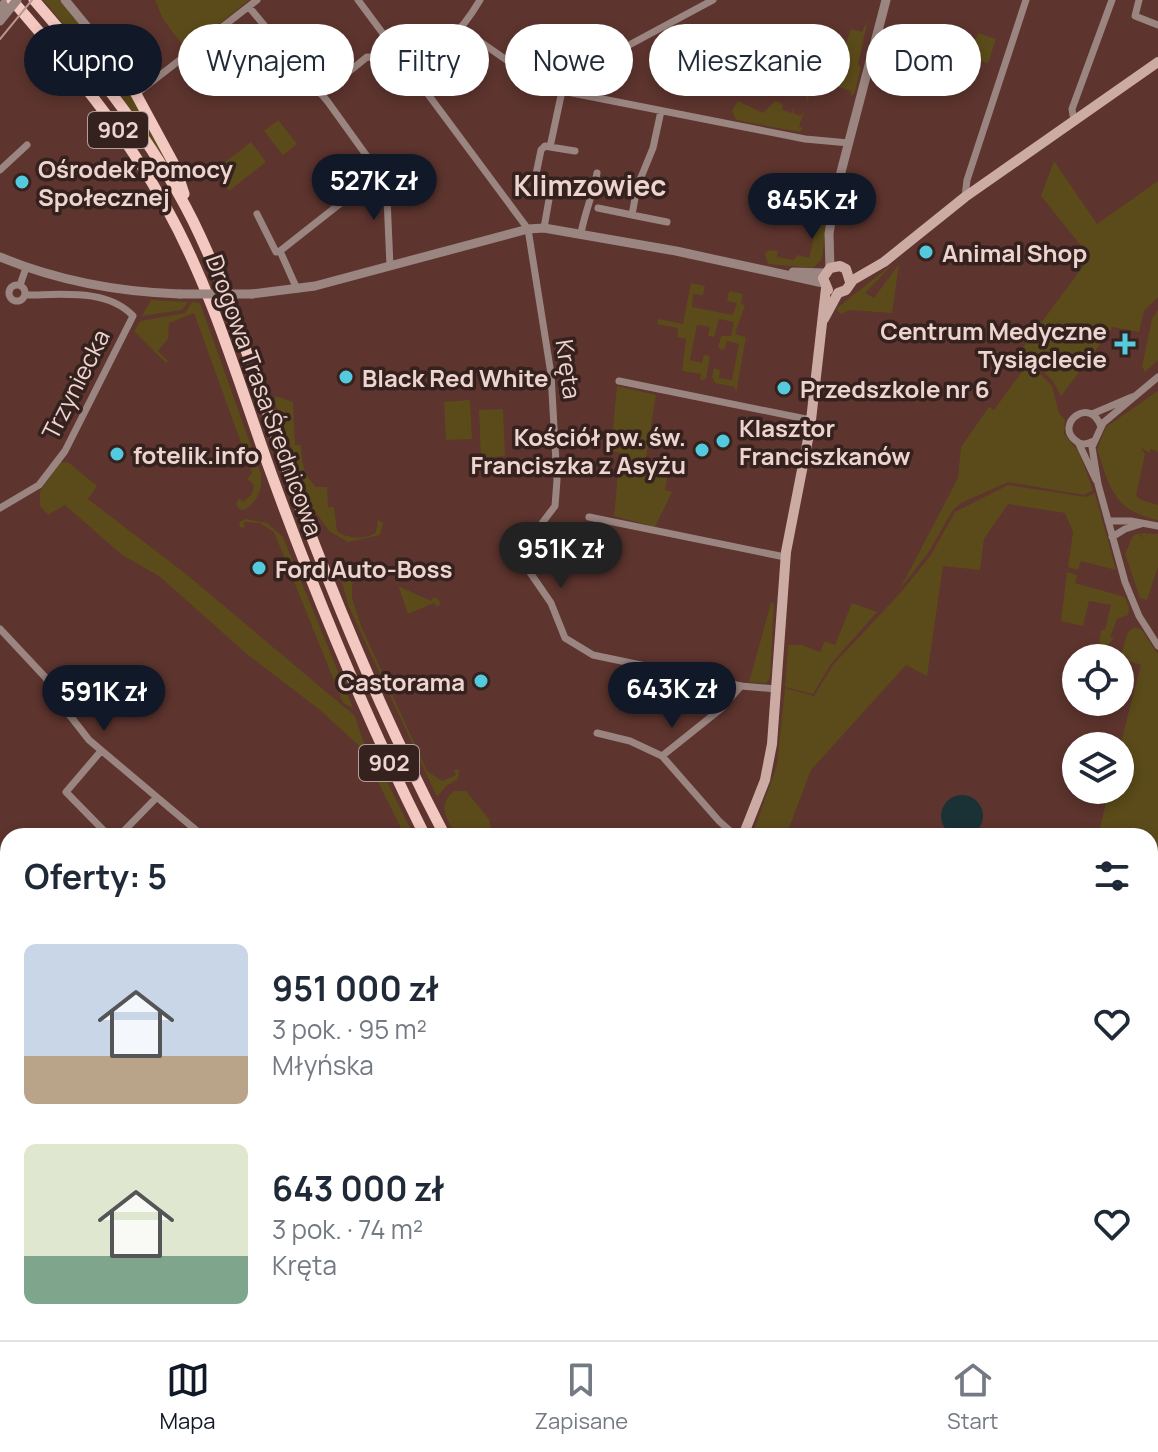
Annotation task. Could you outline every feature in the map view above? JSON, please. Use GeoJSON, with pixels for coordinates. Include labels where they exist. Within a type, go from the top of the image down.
{"type":"FeatureCollection","features":[{"type":"Feature","properties":{"kind":"main road","name":"Drogowa Trasa Średnicowa"},"geometry":{"type":"LineString","coordinates":[[34,0],[128,114],[193,222],[230,308],[332,590],[387,719],[441,828]]}},
{"type":"Feature","properties":{"kind":"main road","name":"Drogowa Trasa Średnicowa"},"geometry":{"type":"LineString","coordinates":[[13,2],[115,124],[180,232],[214,312],[327,623],[361,703],[421,828]]}},
{"type":"Feature","properties":{"kind":"main road"},"geometry":{"type":"LineString","coordinates":[[822,323],[838,293],[846,290],[850,282],[878,266],[965,197],[1158,62]]}},
{"type":"Feature","properties":{"kind":"main road"},"geometry":{"type":"LineString","coordinates":[[137,96],[175,166],[193,222]]}},
{"type":"Feature","properties":{"kind":"main road"},"geometry":{"type":"LineString","coordinates":[[832,275],[878,266]]}},
{"type":"Feature","properties":{"kind":"main road"},"geometry":{"type":"LineString","coordinates":[[832,275],[850,282]]}},
{"type":"Feature","properties":{"kind":"main road"},"geometry":{"type":"LineString","coordinates":[[832,275],[838,293]]}},
{"type":"Feature","properties":{"kind":"main road"},"geometry":{"type":"LineString","coordinates":[[746,828],[768,766],[777,689],[785,557],[811,420],[822,323],[832,275]]}},
{"type":"Feature","properties":{"kind":"street"},"geometry":{"type":"LineString","coordinates":[[65,0],[84,24]]}},
{"type":"Feature","properties":{"kind":"street"},"geometry":{"type":"LineString","coordinates":[[162,74],[257,0]]}},
{"type":"Feature","properties":{"kind":"street"},"geometry":{"type":"LineString","coordinates":[[358,0],[376,24]]}},
{"type":"Feature","properties":{"kind":"street"},"geometry":{"type":"LineString","coordinates":[[633,43],[713,0]]}},
{"type":"Feature","properties":{"kind":"street"},"geometry":{"type":"LineString","coordinates":[[0,257],[26,268],[92,286],[144,293],[252,294],[297,289],[528,229],[544,228],[770,270],[832,275],[839,183],[886,0]]}},
{"type":"Feature","properties":{"kind":"street"},"geometry":{"type":"LineString","coordinates":[[965,197],[967,180],[1026,0]]}},
{"type":"Feature","properties":{"kind":"street"},"geometry":{"type":"LineString","coordinates":[[1074,121],[1071,115],[1074,104],[1112,0]]}},
{"type":"Feature","properties":{"kind":"street"},"geometry":{"type":"LineString","coordinates":[[1139,0],[1135,16],[1158,25]]}},
{"type":"Feature","properties":{"kind":"street"},"geometry":{"type":"LineString","coordinates":[[465,24],[481,1]]}},
{"type":"Feature","properties":{"kind":"street"},"geometry":{"type":"LineString","coordinates":[[0,9],[13,2]]}},
{"type":"Feature","properties":{"kind":"street"},"geometry":{"type":"LineString","coordinates":[[0,21],[13,2]]}},
{"type":"Feature","properties":{"kind":"street"},"geometry":{"type":"LineString","coordinates":[[249,7],[263,24]]}},
{"type":"Feature","properties":{"kind":"street"},"geometry":{"type":"LineString","coordinates":[[323,96],[379,173],[387,198],[390,266]]}},
{"type":"Feature","properties":{"kind":"street"},"geometry":{"type":"LineString","coordinates":[[429,96],[528,229]]}},
{"type":"Feature","properties":{"kind":"street"},"geometry":{"type":"LineString","coordinates":[[550,147],[561,96]]}},
{"type":"Feature","properties":{"kind":"street"},"geometry":{"type":"LineString","coordinates":[[587,96],[805,139],[849,143]]}},
{"type":"Feature","properties":{"kind":"street"},"geometry":{"type":"LineString","coordinates":[[632,215],[637,187],[653,148],[661,111]]}},
{"type":"Feature","properties":{"kind":"street"},"geometry":{"type":"LineString","coordinates":[[0,170],[27,145]]}},
{"type":"Feature","properties":{"kind":"street"},"geometry":{"type":"LineString","coordinates":[[544,228],[551,188],[534,184],[541,150],[545,146],[575,151]]}},
{"type":"Feature","properties":{"kind":"street"},"geometry":{"type":"LineString","coordinates":[[257,214],[276,252],[280,251],[379,173]]}},
{"type":"Feature","properties":{"kind":"street"},"geometry":{"type":"LineString","coordinates":[[581,233],[597,173]]}},
{"type":"Feature","properties":{"kind":"street"},"geometry":{"type":"LineString","coordinates":[[598,208],[667,222]]}},
{"type":"Feature","properties":{"kind":"street","name":"Kręta"},"geometry":{"type":"LineString","coordinates":[[528,229],[551,374],[557,480],[555,506],[519,552],[519,559],[551,603],[565,638],[584,651],[601,658],[741,686]]}},
{"type":"Feature","properties":{"kind":"street"},"geometry":{"type":"LineString","coordinates":[[280,251],[297,289]]}},
{"type":"Feature","properties":{"kind":"street"},"geometry":{"type":"LineString","coordinates":[[20,285],[13,287],[10,296],[19,300],[25,295],[20,285],[26,268]]}},
{"type":"Feature","properties":{"kind":"street","name":"Trzyniecka"},"geometry":{"type":"LineString","coordinates":[[2,504],[39,485],[65,451],[133,316],[123,305],[105,299],[25,295]]}},
{"type":"Feature","properties":{"kind":"street"},"geometry":{"type":"LineString","coordinates":[[1158,377],[1101,427],[1092,447],[1112,537],[1136,609],[1158,646]]}},
{"type":"Feature","properties":{"kind":"street"},"geometry":{"type":"LineString","coordinates":[[619,381],[811,420]]}},
{"type":"Feature","properties":{"kind":"street"},"geometry":{"type":"LineString","coordinates":[[1098,484],[1078,443],[1069,432],[1071,421],[1080,413],[1097,414],[1134,396]]}},
{"type":"Feature","properties":{"kind":"street"},"geometry":{"type":"LineString","coordinates":[[1091,414],[1101,427]]}},
{"type":"Feature","properties":{"kind":"street"},"geometry":{"type":"LineString","coordinates":[[1078,443],[1094,441]]}},
{"type":"Feature","properties":{"kind":"street"},"geometry":{"type":"LineString","coordinates":[[589,517],[785,557]]}},
{"type":"Feature","properties":{"kind":"street"},"geometry":{"type":"LineString","coordinates":[[1108,521],[1158,526]]}},
{"type":"Feature","properties":{"kind":"street"},"geometry":{"type":"LineString","coordinates":[[1112,537],[1143,523]]}},
{"type":"Feature","properties":{"kind":"street"},"geometry":{"type":"LineString","coordinates":[[1,633],[38,668],[79,728],[101,751],[193,828]]}},
{"type":"Feature","properties":{"kind":"street"},"geometry":{"type":"LineString","coordinates":[[662,756],[722,708],[741,686],[777,689]]}},
{"type":"Feature","properties":{"kind":"street"},"geometry":{"type":"LineString","coordinates":[[597,733],[630,741],[662,756],[727,828]]}},
{"type":"Feature","properties":{"kind":"street"},"geometry":{"type":"LineString","coordinates":[[101,751],[66,792],[101,828]]}},
{"type":"Feature","properties":{"kind":"street"},"geometry":{"type":"LineString","coordinates":[[127,828],[156,798]]}},
{"type":"Feature","properties":{"kind":"shaded area"},"geometry":{"type":"Polygon","coordinates":[[[43,0],[59,0],[79,24],[63,24],[43,0]]]}},
{"type":"Feature","properties":{"kind":"shaded area"},"geometry":{"type":"Polygon","coordinates":[[[155,0],[249,0],[219,24],[178,24],[178,39],[163,19],[155,0]]]}},
{"type":"Feature","properties":{"kind":"shaded area"},"geometry":{"type":"Polygon","coordinates":[[[868,19],[858,64],[861,68],[851,96],[850,32],[851,29],[862,32],[868,19]]]}},
{"type":"Feature","properties":{"kind":"shaded area"},"geometry":{"type":"Polygon","coordinates":[[[981,34],[996,39],[988,63],[981,61],[981,34]]]}},
{"type":"Feature","properties":{"kind":"shaded area"},"geometry":{"type":"Polygon","coordinates":[[[122,96],[133,96],[139,105],[170,167],[122,96]]]}},
{"type":"Feature","properties":{"kind":"shaded area"},"geometry":{"type":"Polygon","coordinates":[[[738,101],[763,113],[775,101],[783,104],[782,110],[791,113],[794,108],[793,113],[800,116],[804,111],[799,127],[803,128],[800,132],[736,120],[732,111],[738,101]]]}},
{"type":"Feature","properties":{"kind":"shaded area"},"geometry":{"type":"Polygon","coordinates":[[[278,120],[297,144],[283,155],[264,131],[278,120]]]}},
{"type":"Feature","properties":{"kind":"shaded area"},"geometry":{"type":"Polygon","coordinates":[[[251,142],[266,162],[229,191],[214,171],[251,142]]]}},
{"type":"Feature","properties":{"kind":"shaded area"},"geometry":{"type":"Polygon","coordinates":[[[1054,161],[1097,224],[1158,181],[1158,297],[1144,311],[1139,332],[1113,327],[1061,396],[1053,381],[1021,350],[1090,257],[1041,196],[1054,161]]]}},
{"type":"Feature","properties":{"kind":"shaded area"},"geometry":{"type":"Polygon","coordinates":[[[817,224],[826,224],[822,259],[813,268],[768,264],[765,254],[769,250],[778,251],[777,257],[794,260],[797,255],[809,258],[817,224]]]}},
{"type":"Feature","properties":{"kind":"shaded area"},"geometry":{"type":"Polygon","coordinates":[[[895,262],[865,293],[874,298],[899,264],[892,313],[849,310],[841,314],[836,309],[895,262]]]}},
{"type":"Feature","properties":{"kind":"shaded area"},"geometry":{"type":"Polygon","coordinates":[[[691,283],[705,286],[703,295],[693,294],[692,307],[733,315],[737,303],[727,301],[729,291],[743,294],[741,304],[745,305],[735,334],[746,337],[736,394],[735,387],[715,383],[712,377],[714,368],[720,370],[719,378],[732,380],[739,344],[727,341],[724,350],[718,348],[721,336],[731,336],[734,322],[719,319],[714,337],[708,336],[710,327],[697,325],[690,360],[702,363],[704,355],[710,356],[703,380],[700,380],[701,374],[682,371],[686,339],[677,337],[678,328],[657,324],[658,319],[683,324],[691,283]]]}},
{"type":"Feature","properties":{"kind":"shaded area"},"geometry":{"type":"Polygon","coordinates":[[[151,300],[188,302],[182,310],[142,316],[151,300]]]}},
{"type":"Feature","properties":{"kind":"shaded area"},"geometry":{"type":"Polygon","coordinates":[[[192,302],[200,303],[261,474],[258,495],[244,510],[236,504],[239,498],[243,502],[252,494],[254,485],[247,479],[252,473],[194,313],[169,323],[168,339],[158,351],[168,361],[166,363],[134,331],[140,321],[185,313],[192,302]]]}},
{"type":"Feature","properties":{"kind":"shaded area"},"geometry":{"type":"Polygon","coordinates":[[[1158,309],[1158,360],[1145,372],[1142,366],[1152,319],[1158,309]]]}},
{"type":"Feature","properties":{"kind":"shaded area"},"geometry":{"type":"Polygon","coordinates":[[[1029,362],[1052,386],[1059,413],[1065,420],[1064,434],[1079,452],[1093,490],[1084,495],[1008,482],[961,503],[953,510],[928,553],[900,589],[958,478],[961,447],[989,407],[994,410],[1029,362]]]}},
{"type":"Feature","properties":{"kind":"shaded area"},"geometry":{"type":"Polygon","coordinates":[[[617,386],[656,395],[646,458],[670,463],[665,490],[672,492],[655,527],[614,516],[620,453],[611,451],[617,386]]]}},
{"type":"Feature","properties":{"kind":"shaded area"},"geometry":{"type":"Polygon","coordinates":[[[1158,391],[1158,452],[1151,449],[1149,453],[1140,447],[1145,454],[1136,496],[1158,505],[1158,520],[1132,511],[1116,496],[1097,449],[1106,427],[1158,391]]]}},
{"type":"Feature","properties":{"kind":"shaded area"},"geometry":{"type":"Polygon","coordinates":[[[276,396],[293,402],[295,445],[301,445],[304,468],[312,482],[316,487],[327,487],[328,507],[334,507],[337,531],[351,537],[367,536],[376,532],[378,520],[383,523],[380,535],[348,542],[329,531],[312,507],[274,400],[276,396]]]}},
{"type":"Feature","properties":{"kind":"shaded area"},"geometry":{"type":"Polygon","coordinates":[[[470,400],[472,439],[446,440],[444,402],[470,400]]]}},
{"type":"Feature","properties":{"kind":"shaded area"},"geometry":{"type":"Polygon","coordinates":[[[503,409],[505,456],[481,458],[479,410],[503,409]]]}},
{"type":"Feature","properties":{"kind":"shaded area"},"geometry":{"type":"Polygon","coordinates":[[[68,462],[97,486],[88,499],[186,574],[355,716],[367,753],[320,710],[248,655],[159,576],[122,555],[65,505],[48,515],[40,506],[40,491],[60,463],[68,462]]]}},
{"type":"Feature","properties":{"kind":"shaded area"},"geometry":{"type":"Polygon","coordinates":[[[1008,485],[1086,497],[1095,493],[1116,570],[1081,561],[1078,570],[1068,567],[1073,532],[1065,513],[1008,504],[984,539],[980,570],[943,566],[927,676],[906,665],[811,770],[789,828],[755,828],[777,765],[785,688],[814,696],[833,665],[931,555],[955,512],[1008,485]]]}},
{"type":"Feature","properties":{"kind":"shaded area"},"geometry":{"type":"Polygon","coordinates":[[[246,519],[267,523],[283,537],[353,708],[343,703],[274,532],[260,523],[244,522],[244,528],[240,527],[239,522],[246,519]]]}},
{"type":"Feature","properties":{"kind":"shaded area"},"geometry":{"type":"Polygon","coordinates":[[[1139,533],[1143,540],[1141,533],[1158,534],[1158,567],[1147,600],[1140,598],[1125,554],[1133,536],[1139,533]]]}},
{"type":"Feature","properties":{"kind":"shaded area"},"geometry":{"type":"Polygon","coordinates":[[[348,562],[354,563],[357,568],[352,598],[361,626],[427,771],[442,781],[456,775],[454,770],[459,770],[458,779],[446,786],[437,797],[349,607],[338,569],[348,562]]]}},
{"type":"Feature","properties":{"kind":"shaded area"},"geometry":{"type":"Polygon","coordinates":[[[1067,572],[1077,575],[1075,583],[1125,597],[1129,607],[1128,615],[1117,619],[1110,637],[1114,638],[1109,644],[1099,644],[1101,630],[1105,630],[1111,605],[1089,601],[1083,626],[1061,621],[1067,572]]]}},
{"type":"Feature","properties":{"kind":"shaded area"},"geometry":{"type":"Polygon","coordinates":[[[398,586],[431,601],[434,597],[440,604],[437,607],[434,603],[408,614],[398,586]]]}},
{"type":"Feature","properties":{"kind":"shaded area"},"geometry":{"type":"Polygon","coordinates":[[[771,603],[774,603],[770,678],[766,683],[749,682],[771,603]]]}},
{"type":"Feature","properties":{"kind":"shaded area"},"geometry":{"type":"Polygon","coordinates":[[[852,603],[877,612],[831,664],[813,694],[785,687],[788,645],[802,645],[820,652],[825,641],[835,645],[852,603]]]}},
{"type":"Feature","properties":{"kind":"shaded area"},"geometry":{"type":"Polygon","coordinates":[[[1134,627],[1141,629],[1158,654],[1158,828],[1100,828],[1106,804],[1134,804],[1134,732],[1124,732],[1128,716],[1134,716],[1134,692],[1141,665],[1134,663],[1134,644],[1124,644],[1128,632],[1134,627]]]}},
{"type":"Feature","properties":{"kind":"shaded area"},"geometry":{"type":"Polygon","coordinates":[[[375,757],[410,828],[401,828],[377,780],[371,782],[370,773],[375,757]]]}},
{"type":"Feature","properties":{"kind":"shaded area"},"geometry":{"type":"Polygon","coordinates":[[[454,791],[466,791],[489,819],[491,828],[453,828],[444,807],[454,791]]]}},
{"type":"Feature","properties":{"kind":"water"},"geometry":{"type":"Polygon","coordinates":[[[954,796],[970,796],[982,808],[979,828],[945,828],[942,824],[942,808],[954,796]]]}},
{"type":"Feature","properties":{"kind":"tram line"},"geometry":{"type":"LineString","coordinates":[[0,39],[32,0]]}},
{"type":"Feature","properties":{"kind":"place","name":"Ośrodek Pomocy Społecznej"},"geometry":{"type":"Point","coordinates":[22,182]}},
{"type":"Feature","properties":{"kind":"place","name":"Animal Shop"},"geometry":{"type":"Point","coordinates":[926,252]}},
{"type":"Feature","properties":{"kind":"place","name":"Centrum Medyczne Tysiąclecie"},"geometry":{"type":"Point","coordinates":[1125,344]}},
{"type":"Feature","properties":{"kind":"place","name":"Black Red White"},"geometry":{"type":"Point","coordinates":[346,377]}},
{"type":"Feature","properties":{"kind":"place","name":"Przedszkole nr 6"},"geometry":{"type":"Point","coordinates":[784,388]}},
{"type":"Feature","properties":{"kind":"place","name":"Klasztor Franciszkanów"},"geometry":{"type":"Point","coordinates":[723,441]}},
{"type":"Feature","properties":{"kind":"place","name":"Kościół pw. św. Franciszka z Asyżu"},"geometry":{"type":"Point","coordinates":[702,450]}},
{"type":"Feature","properties":{"kind":"place","name":"fotelik.info"},"geometry":{"type":"Point","coordinates":[117,454]}},
{"type":"Feature","properties":{"kind":"place","name":"Ford Auto-Boss"},"geometry":{"type":"Point","coordinates":[259,568]}},
{"type":"Feature","properties":{"kind":"place","name":"Castorama"},"geometry":{"type":"Point","coordinates":[481,681]}},
{"type":"Feature","properties":{"kind":"district","name":"Klimzowiec"},"geometry":{"type":"Point","coordinates":[590,185]}}]}
